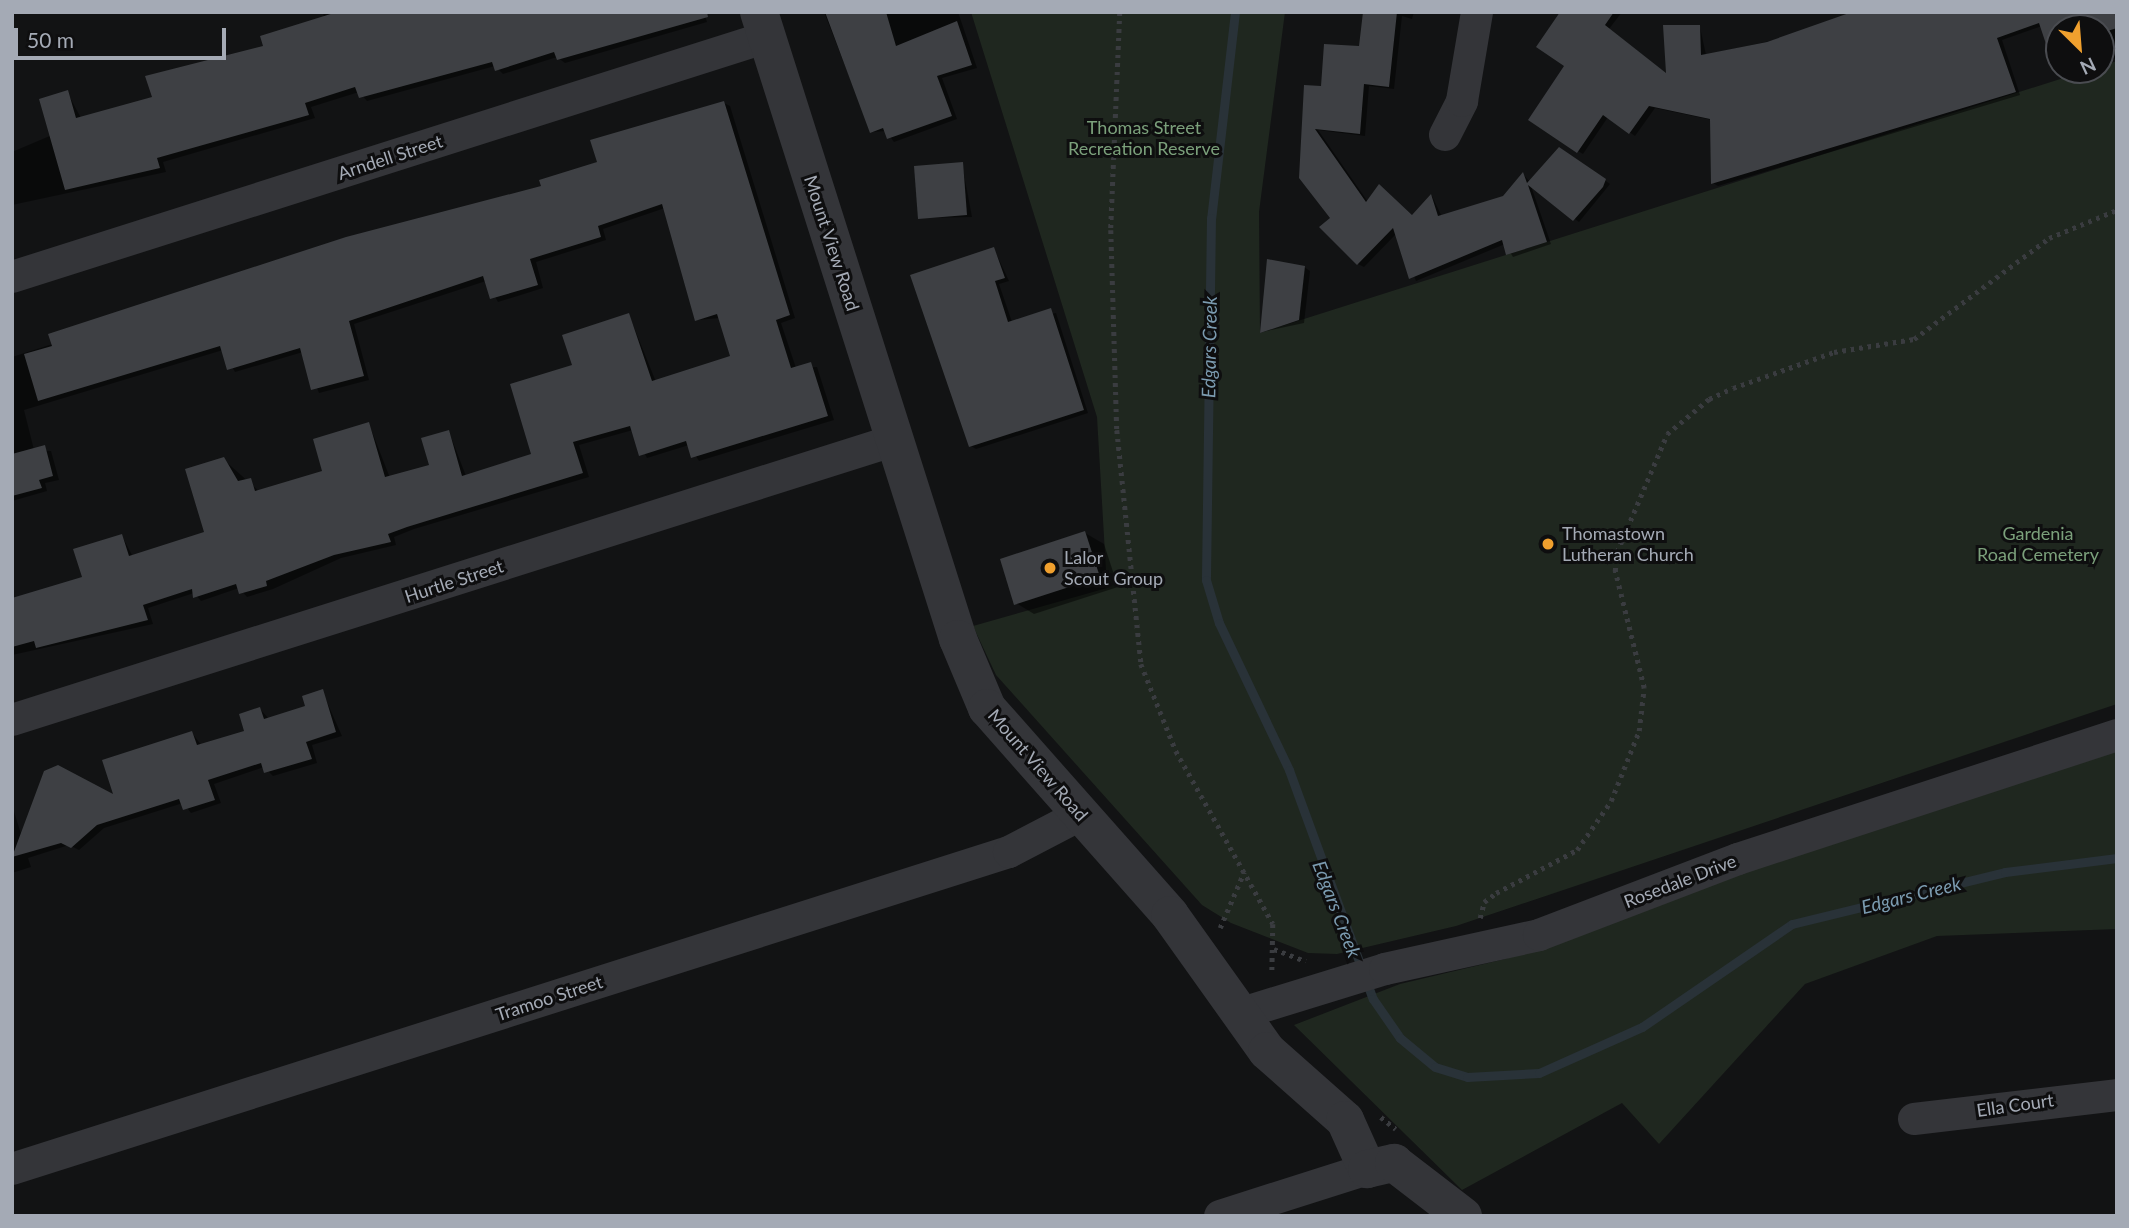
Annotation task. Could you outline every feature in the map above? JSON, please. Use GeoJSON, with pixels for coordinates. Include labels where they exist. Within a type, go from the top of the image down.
{"type":"FeatureCollection","features":[{"type":"Feature","properties":{"kind":"street"},"geometry":{"type":"LineString","coordinates":[[1445,135],[1462,102],[1477,12]]}},
{"type":"Feature","properties":{"kind":"street","name":"Arndell Street"},"geometry":{"type":"LineString","coordinates":[[12,278],[763,25]]}},
{"type":"Feature","properties":{"kind":"street","name":"Mount View Road"},"geometry":{"type":"LineString","coordinates":[[763,25],[975,684],[997,723],[1080,814],[1199,954],[1267,1051],[1345,1121],[1367,1169]]}},
{"type":"Feature","properties":{"kind":"street","name":"Hurtle Street"},"geometry":{"type":"LineString","coordinates":[[12,720],[895,440]]}},
{"type":"Feature","properties":{"kind":"street","name":"Rosedale Drive"},"geometry":{"type":"LineString","coordinates":[[1239,1014],[1385,969],[1539,934],[1738,859],[2117,735]]}},
{"type":"Feature","properties":{"kind":"street","name":"Tramoo Street"},"geometry":{"type":"LineString","coordinates":[[12,1169],[1009,852],[1080,814]]}},
{"type":"Feature","properties":{"kind":"street","name":"Ella Court"},"geometry":{"type":"LineString","coordinates":[[1914,1119],[2117,1096]]}},
{"type":"Feature","properties":{"kind":"street"},"geometry":{"type":"LineString","coordinates":[[1220,1216],[1367,1169],[1394,1163],[1464,1216]]}},
{"type":"Feature","properties":{"kind":"path"},"geometry":{"type":"LineString","coordinates":[[1120,12],[1111,253],[1118,453],[1135,625],[1159,717],[1273,924],[1274,949],[1314,964]]}},
{"type":"Feature","properties":{"kind":"path"},"geometry":{"type":"LineString","coordinates":[[1468,924],[1480,921],[1484,902],[1496,893],[1577,850],[1611,801],[1644,708],[1615,571],[1617,551],[1667,434],[1709,399],[1733,388],[1834,352],[1914,339],[2049,238],[2117,210]]}},
{"type":"Feature","properties":{"kind":"path"},"geometry":{"type":"LineString","coordinates":[[1199,954],[1222,924],[1245,871]]}},
{"type":"Feature","properties":{"kind":"green space"},"geometry":{"type":"Polygon","coordinates":[[[971,12],[1285,12],[1259,212],[1260,333],[2045,84],[2115,84],[2117,61],[2117,704],[1456,926],[1337,954],[1308,953],[1231,923],[1202,905],[996,675],[973,626],[1107,588],[1097,417],[971,12]]]}},
{"type":"Feature","properties":{"kind":"green space"},"geometry":{"type":"Polygon","coordinates":[[[2117,745],[2117,929],[1937,936],[1805,984],[1659,1144],[1622,1103],[1462,1190],[1294,1025],[1400,984],[1505,959],[1743,870],[2117,745]]]}},
{"type":"Feature","properties":{"kind":"building"},"geometry":{"type":"Polygon","coordinates":[[[337,12],[707,12],[708,17],[557,60],[554,52],[495,71],[492,62],[359,98],[355,87],[305,103],[309,115],[157,158],[160,168],[65,190],[39,99],[68,90],[76,118],[152,97],[145,76],[263,46],[260,36],[337,12]]]}},
{"type":"Feature","properties":{"kind":"building"},"geometry":{"type":"Polygon","coordinates":[[[825,12],[886,12],[896,46],[957,21],[972,65],[937,76],[952,116],[887,139],[883,128],[870,133],[825,12]]]}},
{"type":"Feature","properties":{"kind":"building"},"geometry":{"type":"Polygon","coordinates":[[[1363,12],[1397,12],[1389,87],[1364,84],[1360,134],[1315,129],[1366,202],[1379,184],[1412,215],[1431,194],[1438,216],[1503,196],[1523,172],[1527,183],[1559,147],[1606,179],[1603,187],[1573,221],[1528,185],[1547,242],[1506,255],[1502,240],[1409,279],[1393,228],[1357,265],[1319,227],[1330,218],[1299,178],[1304,85],[1321,86],[1324,44],[1359,46],[1363,12]]]}},
{"type":"Feature","properties":{"kind":"building"},"geometry":{"type":"Polygon","coordinates":[[[1560,12],[1614,12],[1605,25],[1666,73],[1663,25],[1700,25],[1701,55],[1767,42],[1852,12],[2117,12],[2115,29],[2115,14],[2045,14],[2045,41],[2039,23],[1997,38],[2016,92],[1711,184],[1710,119],[1649,106],[1629,134],[1603,115],[1577,153],[1528,120],[1564,66],[1536,47],[1560,12]]]}},
{"type":"Feature","properties":{"kind":"building"},"geometry":{"type":"Polygon","coordinates":[[[724,101],[790,315],[776,320],[791,368],[811,362],[828,416],[691,458],[686,441],[639,456],[630,426],[573,442],[583,473],[407,527],[388,534],[391,542],[334,555],[266,581],[267,586],[239,594],[236,584],[193,598],[192,589],[143,605],[148,620],[36,648],[34,641],[12,647],[12,598],[82,577],[73,549],[122,534],[129,556],[204,532],[185,469],[224,457],[238,481],[251,478],[255,491],[322,471],[313,439],[369,422],[385,477],[429,465],[421,438],[449,430],[462,476],[531,454],[510,384],[572,365],[562,335],[629,313],[652,381],[730,356],[717,314],[695,321],[662,204],[598,226],[601,237],[530,259],[538,285],[490,299],[483,276],[349,321],[364,376],[311,390],[300,348],[227,370],[220,346],[38,401],[24,354],[52,346],[48,334],[346,237],[541,186],[539,180],[597,162],[590,140],[724,101]]]}},
{"type":"Feature","properties":{"kind":"building"},"geometry":{"type":"Polygon","coordinates":[[[963,162],[967,215],[918,219],[914,166],[963,162]]]}},
{"type":"Feature","properties":{"kind":"building"},"geometry":{"type":"Polygon","coordinates":[[[994,247],[1005,278],[995,281],[1008,322],[1051,308],[1084,410],[969,447],[910,275],[994,247]]]}},
{"type":"Feature","properties":{"kind":"building"},"geometry":{"type":"Polygon","coordinates":[[[1267,259],[1305,266],[1299,320],[1260,333],[1267,259]]]}},
{"type":"Feature","properties":{"kind":"building"},"geometry":{"type":"Polygon","coordinates":[[[45,445],[53,476],[39,480],[42,488],[12,496],[12,454],[45,445]]]}},
{"type":"Feature","properties":{"kind":"building","name":"Lalor Scout Group"},"geometry":{"type":"Polygon","coordinates":[[[1085,531],[1100,577],[1014,605],[1000,559],[1085,531]]]}},
{"type":"Feature","properties":{"kind":"building"},"geometry":{"type":"Polygon","coordinates":[[[323,689],[336,732],[306,742],[312,759],[264,773],[261,763],[208,780],[215,800],[183,810],[179,799],[97,825],[71,848],[61,843],[12,857],[44,771],[58,765],[113,794],[102,760],[192,731],[197,745],[244,731],[239,714],[260,707],[264,719],[305,706],[302,696],[323,689]]]}},
{"type":"Feature","properties":{"kind":"waterway","name":"Edgars Creek"},"geometry":{"type":"LineString","coordinates":[[1235,12],[1211,218],[1206,580],[1219,623],[1289,770],[1373,999],[1400,1038],[1435,1067],[1467,1077],[1539,1073],[1642,1027],[1792,924],[2005,872],[2117,858]]}},
{"type":"Feature","properties":{"kind":"place","name":"Thomastown Lutheran Church"},"geometry":{"type":"Point","coordinates":[1548,544]}},
{"type":"Feature","properties":{"kind":"place","name":"Lalor Scout Group"},"geometry":{"type":"Point","coordinates":[1050,568]}},
{"type":"Feature","properties":{"kind":"park label","name":"Thomas Street Recreation Reserve"},"geometry":{"type":"Point","coordinates":[1144,138]}},
{"type":"Feature","properties":{"kind":"park label","name":"Gardenia Road Cemetery"},"geometry":{"type":"Point","coordinates":[2038,544]}}]}
